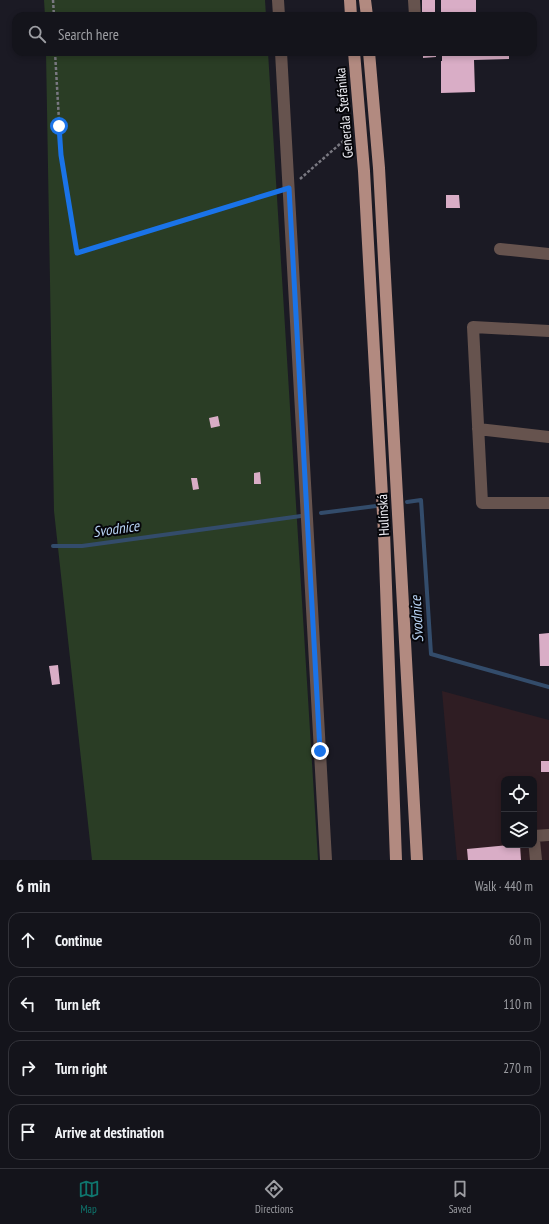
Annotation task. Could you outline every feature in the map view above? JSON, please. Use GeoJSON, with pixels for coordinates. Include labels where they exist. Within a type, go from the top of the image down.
{"type":"FeatureCollection","features":[{"type":"Feature","properties":{"kind":"main road"},"geometry":{"type":"LineString","coordinates":[[350,0],[351,12]]}},
{"type":"Feature","properties":{"kind":"main road"},"geometry":{"type":"LineString","coordinates":[[365,0],[366,12]]}},
{"type":"Feature","properties":{"kind":"main road","name":"Generála Štefánika"},"geometry":{"type":"LineString","coordinates":[[354,56],[364,171]]}},
{"type":"Feature","properties":{"kind":"main road","name":"Hulínská"},"geometry":{"type":"LineString","coordinates":[[369,56],[379,168],[417,860]]}},
{"type":"Feature","properties":{"kind":"main road","name":"Hulínská"},"geometry":{"type":"LineString","coordinates":[[364,171],[384,532],[396,860]]}},
{"type":"Feature","properties":{"kind":"lane"},"geometry":{"type":"LineString","coordinates":[[278,0],[279,12]]}},
{"type":"Feature","properties":{"kind":"lane"},"geometry":{"type":"LineString","coordinates":[[414,0],[415,12]]}},
{"type":"Feature","properties":{"kind":"lane"},"geometry":{"type":"LineString","coordinates":[[281,56],[326,860]]}},
{"type":"Feature","properties":{"kind":"lane"},"geometry":{"type":"LineString","coordinates":[[500,249],[549,254]]}},
{"type":"Feature","properties":{"kind":"lane"},"geometry":{"type":"LineString","coordinates":[[549,331],[473,327],[482,503],[549,503]]}},
{"type":"Feature","properties":{"kind":"lane"},"geometry":{"type":"LineString","coordinates":[[478,429],[549,437]]}},
{"type":"Feature","properties":{"kind":"lane"},"geometry":{"type":"LineString","coordinates":[[537,836],[549,835]]}},
{"type":"Feature","properties":{"kind":"lane"},"geometry":{"type":"LineString","coordinates":[[535,848],[536,860]]}},
{"type":"Feature","properties":{"kind":"path"},"geometry":{"type":"LineString","coordinates":[[53,0],[54,12]]}},
{"type":"Feature","properties":{"kind":"path"},"geometry":{"type":"LineString","coordinates":[[55,56],[61,155],[77,253],[289,188],[349,136]]}},
{"type":"Feature","properties":{"kind":"shaded area"},"geometry":{"type":"Polygon","coordinates":[[[442,691],[549,720],[549,860],[457,860],[442,691]]]}},
{"type":"Feature","properties":{"kind":"green space"},"geometry":{"type":"Polygon","coordinates":[[[44,0],[265,0],[266,12],[45,12],[44,0]]]}},
{"type":"Feature","properties":{"kind":"green space"},"geometry":{"type":"Polygon","coordinates":[[[46,56],[268,56],[318,860],[92,860],[54,511],[46,56]]]}},
{"type":"Feature","properties":{"kind":"building"},"geometry":{"type":"Polygon","coordinates":[[[422,0],[435,0],[435,12],[422,12],[422,0]]]}},
{"type":"Feature","properties":{"kind":"building"},"geometry":{"type":"Polygon","coordinates":[[[441,0],[476,0],[476,12],[441,12],[441,0]]]}},
{"type":"Feature","properties":{"kind":"building"},"geometry":{"type":"Polygon","coordinates":[[[423,56],[436,56],[436,57],[423,58],[423,56]]]}},
{"type":"Feature","properties":{"kind":"building"},"geometry":{"type":"Polygon","coordinates":[[[442,56],[509,56],[509,59],[474,60],[475,92],[441,93],[442,56]]]}},
{"type":"Feature","properties":{"kind":"building"},"geometry":{"type":"Polygon","coordinates":[[[446,195],[459,195],[460,208],[446,208],[446,195]]]}},
{"type":"Feature","properties":{"kind":"building"},"geometry":{"type":"Polygon","coordinates":[[[218,416],[220,426],[211,428],[209,418],[218,416]]]}},
{"type":"Feature","properties":{"kind":"building"},"geometry":{"type":"Polygon","coordinates":[[[260,472],[261,484],[254,484],[254,473],[260,472]]]}},
{"type":"Feature","properties":{"kind":"building"},"geometry":{"type":"Polygon","coordinates":[[[191,478],[197,478],[199,489],[193,490],[191,478]]]}},
{"type":"Feature","properties":{"kind":"building"},"geometry":{"type":"Polygon","coordinates":[[[549,633],[549,666],[540,666],[539,634],[549,633]]]}},
{"type":"Feature","properties":{"kind":"building"},"geometry":{"type":"Polygon","coordinates":[[[58,665],[60,684],[52,685],[49,666],[58,665]]]}},
{"type":"Feature","properties":{"kind":"building"},"geometry":{"type":"Polygon","coordinates":[[[541,761],[549,761],[549,772],[541,772],[541,761]]]}},
{"type":"Feature","properties":{"kind":"building"},"geometry":{"type":"Polygon","coordinates":[[[501,846],[501,848],[520,848],[521,860],[468,860],[467,849],[501,846]]]}},
{"type":"Feature","properties":{"kind":"waterway","name":"Svodnice"},"geometry":{"type":"LineString","coordinates":[[407,502],[421,500],[431,654],[549,687]]}},
{"type":"Feature","properties":{"kind":"waterway","name":"Svodnice"},"geometry":{"type":"LineString","coordinates":[[321,513],[376,506]]}},
{"type":"Feature","properties":{"kind":"waterway","name":"Svodnice"},"geometry":{"type":"LineString","coordinates":[[53,546],[82,546],[301,516]]}},
{"type":"Feature","properties":{"kind":"route"},"geometry":{"type":"LineString","coordinates":[[59,126],[61,155],[77,253],[289,188],[320,751]]}}]}
